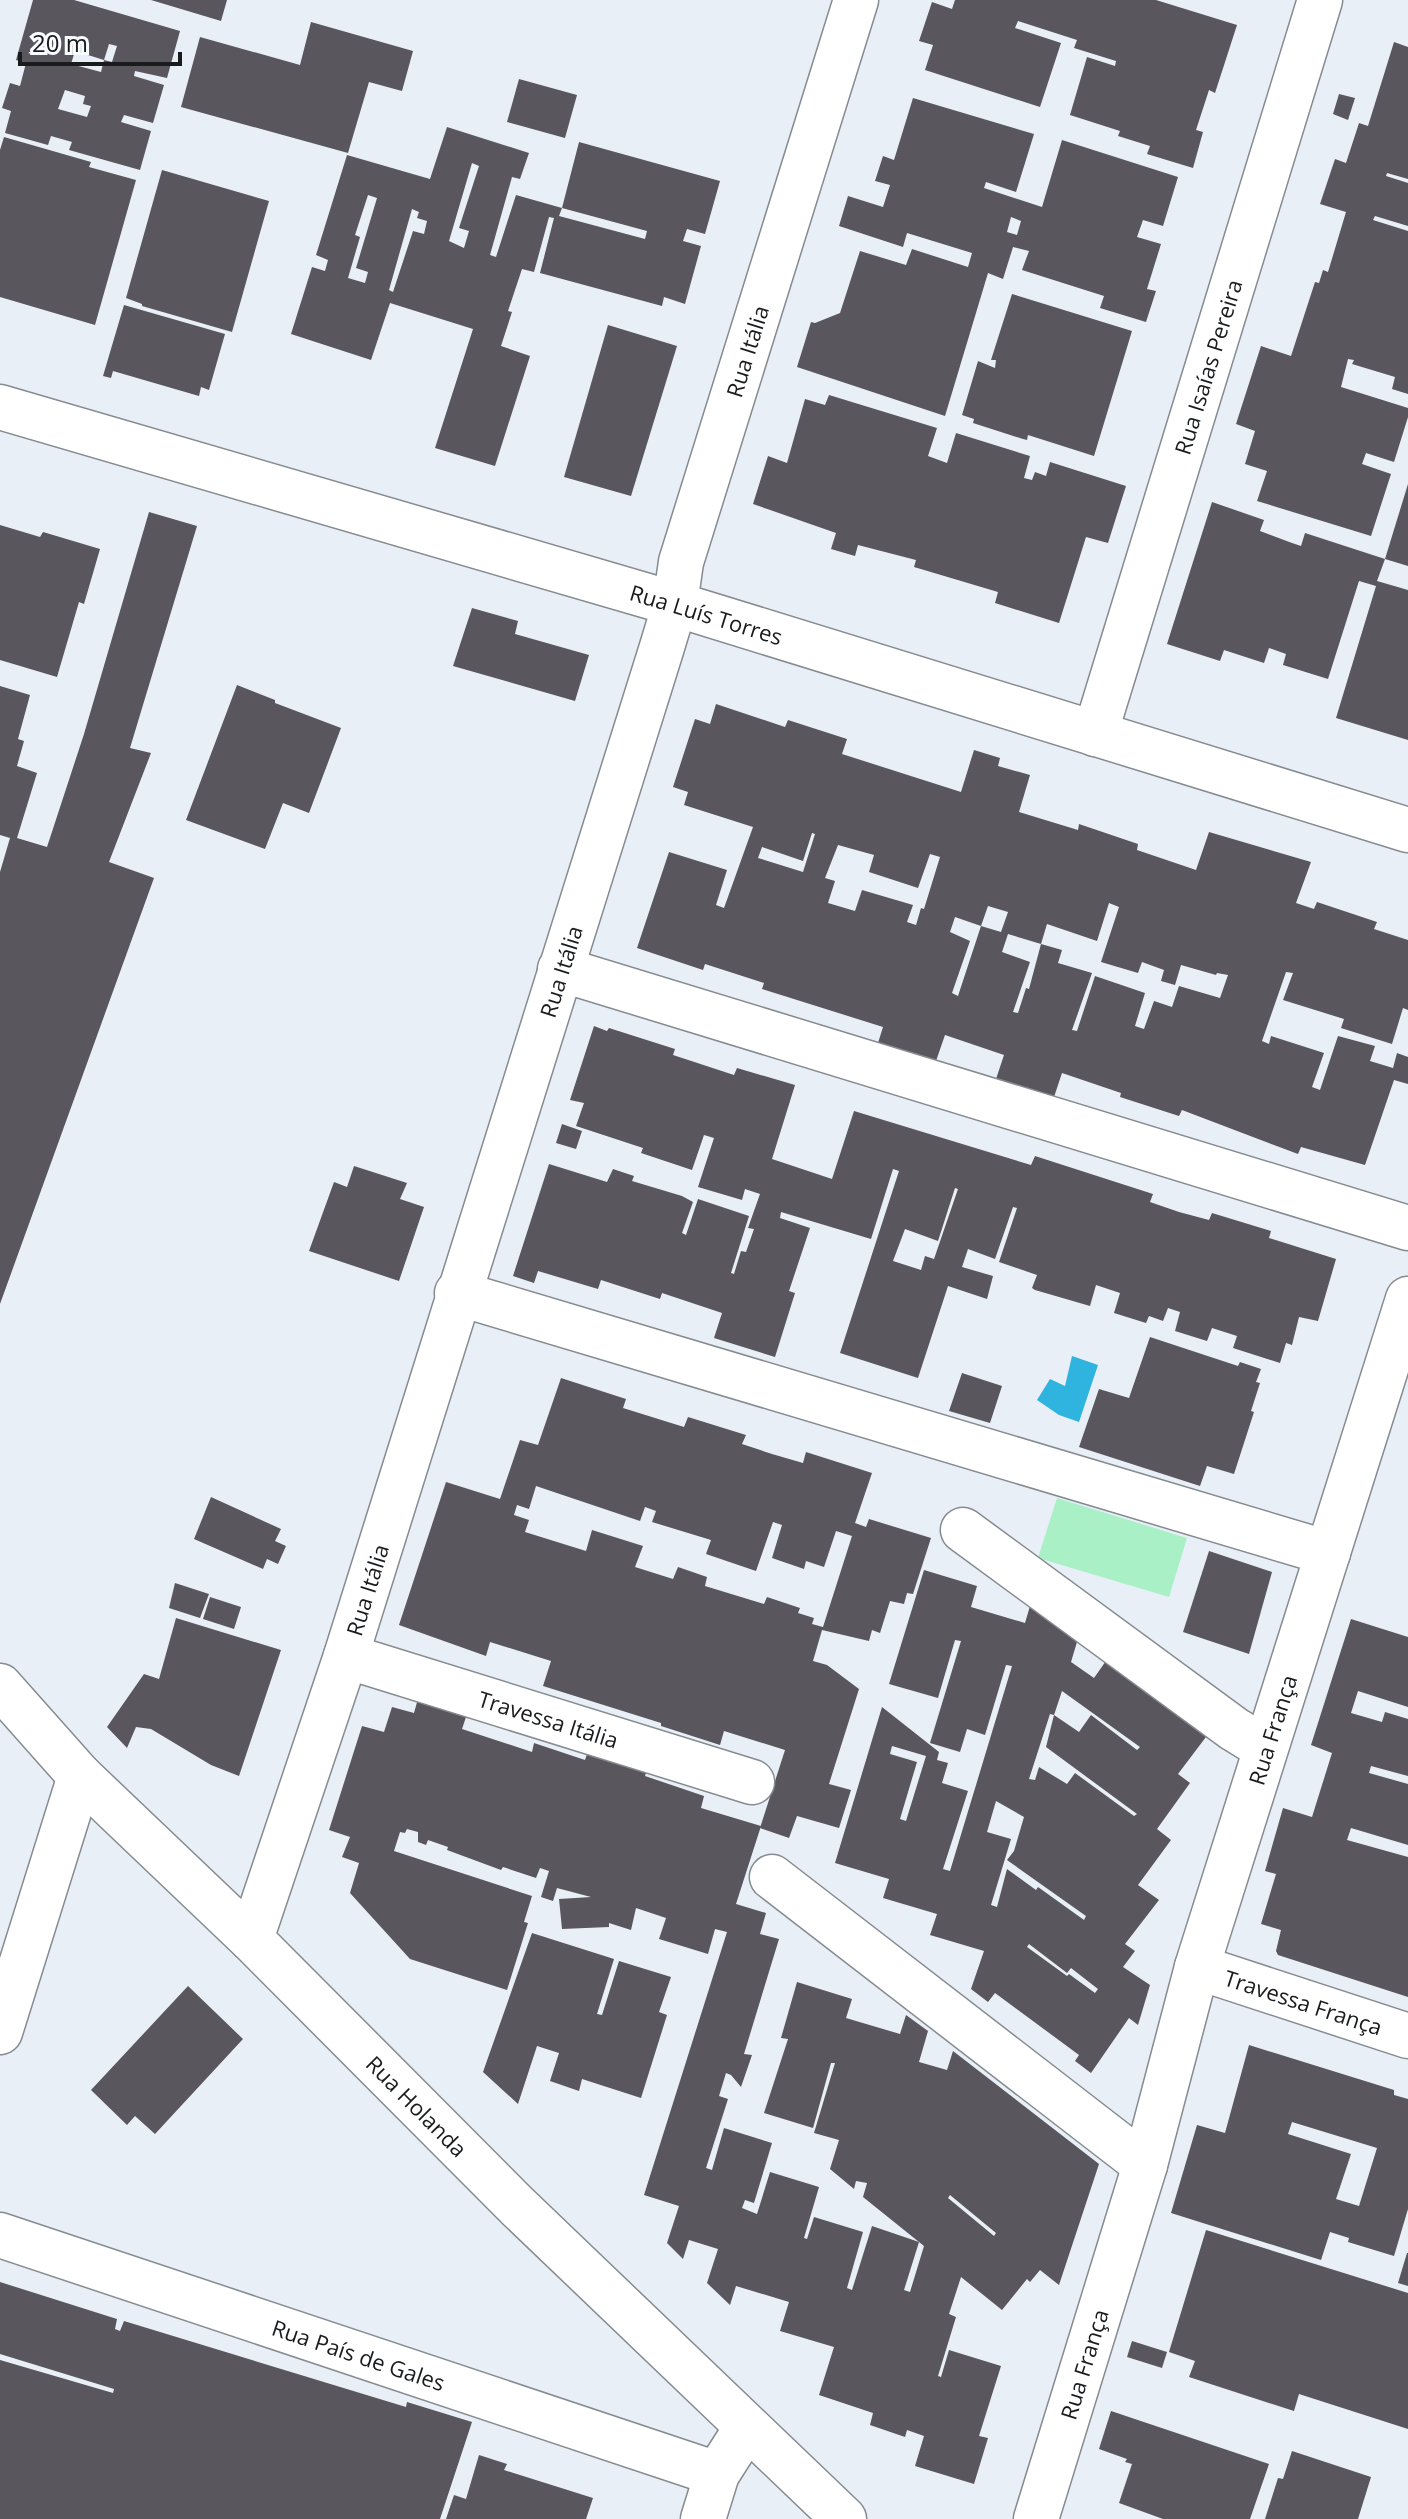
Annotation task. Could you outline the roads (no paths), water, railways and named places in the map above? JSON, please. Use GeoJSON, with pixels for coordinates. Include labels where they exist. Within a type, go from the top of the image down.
{"type":"FeatureCollection","features":[{"type":"Feature","properties":{"kind":"street","name":"Rua Itália"},"geometry":{"type":"LineString","coordinates":[[251,1939],[346,1656],[457,1293],[675,604],[681,562],[856,0]]}},
{"type":"Feature","properties":{"kind":"street","name":"Rua Isaías Pereira"},"geometry":{"type":"LineString","coordinates":[[1095,734],[1320,0]]}},
{"type":"Feature","properties":{"kind":"street","name":"Rua Luís Torres"},"geometry":{"type":"LineString","coordinates":[[0,407],[675,604],[1408,830]]}},
{"type":"Feature","properties":{"kind":"street"},"geometry":{"type":"LineString","coordinates":[[560,969],[1408,1228]]}},
{"type":"Feature","properties":{"kind":"street"},"geometry":{"type":"LineString","coordinates":[[457,1293],[1328,1553]]}},
{"type":"Feature","properties":{"kind":"street","name":"Rua França"},"geometry":{"type":"LineString","coordinates":[[1036,2519],[1145,2165],[1197,1967],[1408,1299]]}},
{"type":"Feature","properties":{"kind":"street"},"geometry":{"type":"LineString","coordinates":[[963,1530],[1234,1729],[1265,1748]]}},
{"type":"Feature","properties":{"kind":"street","name":"Travessa Itália"},"geometry":{"type":"LineString","coordinates":[[346,1656],[752,1782]]}},
{"type":"Feature","properties":{"kind":"street","name":"Rua Holanda"},"geometry":{"type":"LineString","coordinates":[[0,1686],[80,1776],[251,1939],[517,2206],[844,2519]]}},
{"type":"Feature","properties":{"kind":"street"},"geometry":{"type":"LineString","coordinates":[[0,2032],[80,1776]]}},
{"type":"Feature","properties":{"kind":"street"},"geometry":{"type":"LineString","coordinates":[[772,1877],[1145,2165]]}},
{"type":"Feature","properties":{"kind":"street","name":"Travessa França"},"geometry":{"type":"LineString","coordinates":[[1197,1967],[1408,2036]]}},
{"type":"Feature","properties":{"kind":"street","name":"Rua País de Gales"},"geometry":{"type":"LineString","coordinates":[[0,2235],[717,2474]]}},
{"type":"Feature","properties":{"kind":"street"},"geometry":{"type":"LineString","coordinates":[[703,2519],[717,2474],[747,2427]]}},
{"type":"Feature","properties":{"kind":"water"},"geometry":{"type":"Polygon","coordinates":[[[1072,1356],[1098,1365],[1079,1422],[1059,1415],[1037,1400],[1050,1379],[1065,1386],[1072,1356]]]}}]}
